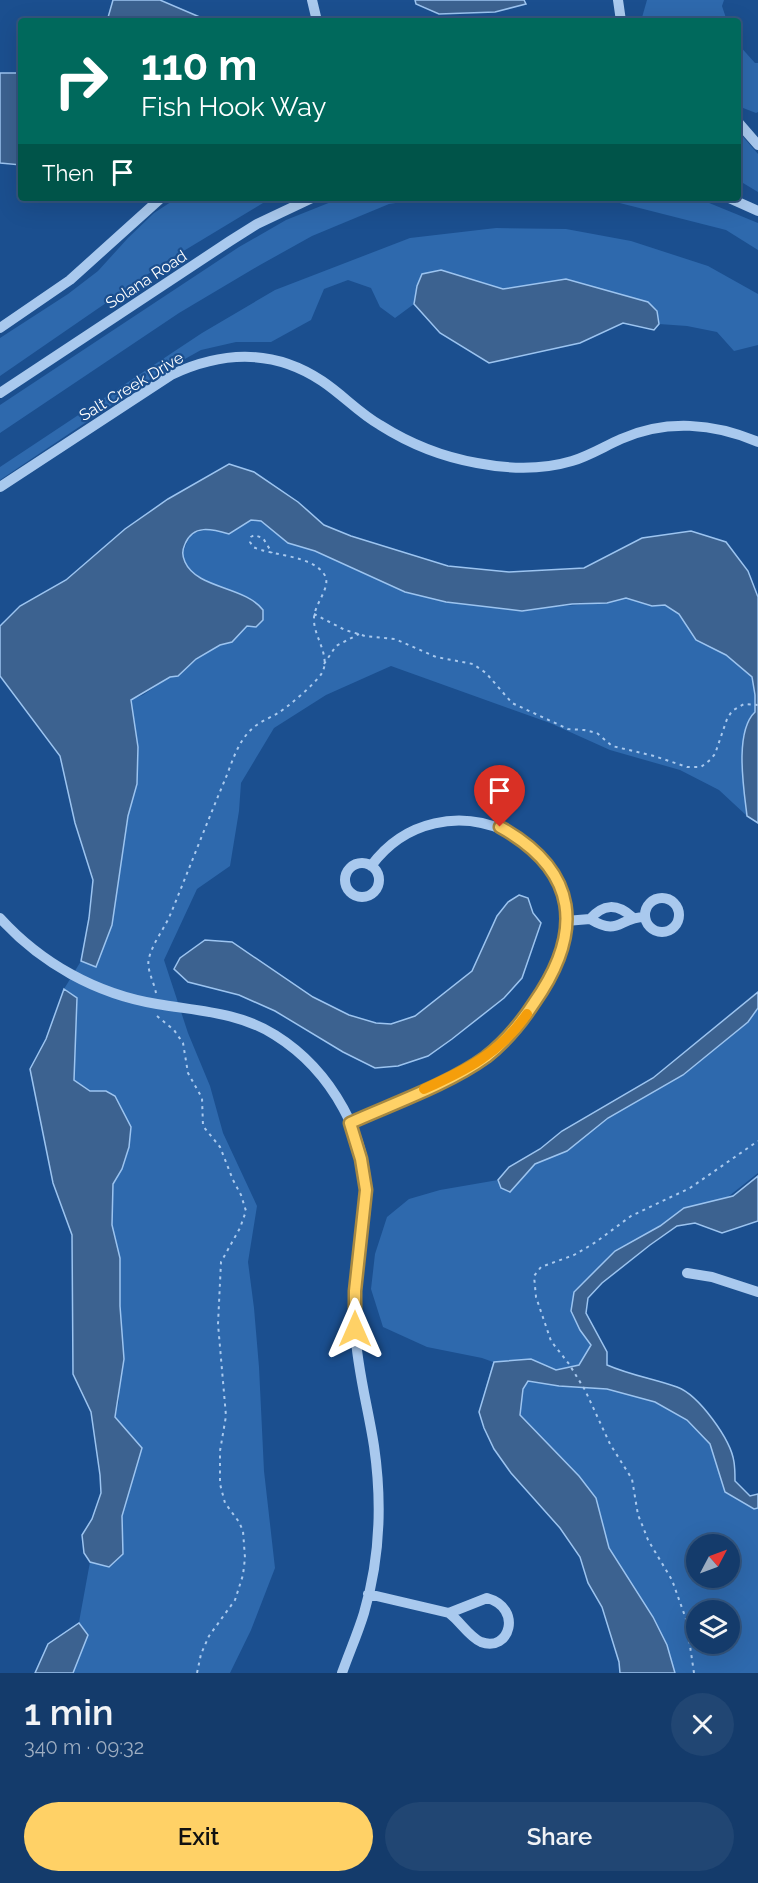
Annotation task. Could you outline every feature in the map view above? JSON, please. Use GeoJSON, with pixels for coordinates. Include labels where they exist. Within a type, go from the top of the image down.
{"type":"FeatureCollection","features":[{"type":"Feature","properties":{"kind":"street"},"geometry":{"type":"LineString","coordinates":[[312,0],[316,18]]}},
{"type":"Feature","properties":{"kind":"street"},"geometry":{"type":"LineString","coordinates":[[618,0],[621,18]]}},
{"type":"Feature","properties":{"kind":"street"},"geometry":{"type":"LineString","coordinates":[[741,125],[758,145]]}},
{"type":"Feature","properties":{"kind":"street"},"geometry":{"type":"LineString","coordinates":[[0,328],[70,280],[158,201]]}},
{"type":"Feature","properties":{"kind":"street","name":"Solana Road"},"geometry":{"type":"LineString","coordinates":[[0,393],[230,241],[267,219],[306,201]]}},
{"type":"Feature","properties":{"kind":"street"},"geometry":{"type":"LineString","coordinates":[[736,201],[758,211]]}},
{"type":"Feature","properties":{"kind":"street","name":"Salt Creek Drive"},"geometry":{"type":"LineString","coordinates":[[0,487],[171,375],[191,366],[230,357],[265,359],[303,371],[322,382],[380,426],[408,441],[445,455],[478,463],[504,467],[552,466],[590,454],[622,438],[645,430],[676,425],[720,428],[758,442]]}},
{"type":"Feature","properties":{"kind":"street"},"geometry":{"type":"LineString","coordinates":[[350,1123],[463,1072],[487,1056],[507,1038],[530,1009],[555,969],[562,953],[566,921],[559,884],[542,858],[519,838],[487,823],[453,819],[434,822],[403,836],[385,850],[371,866]]}},
{"type":"Feature","properties":{"kind":"street"},"geometry":{"type":"LineString","coordinates":[[590,919],[609,906],[622,909],[632,917]]}},
{"type":"Feature","properties":{"kind":"street"},"geometry":{"type":"LineString","coordinates":[[566,921],[590,919],[599,924],[614,927],[632,917],[645,917]]}},
{"type":"Feature","properties":{"kind":"street"},"geometry":{"type":"LineString","coordinates":[[0,918],[34,951],[73,976],[124,997],[155,1004],[212,1011],[257,1025],[275,1034],[306,1059],[329,1084],[350,1123],[358,1145],[366,1190],[355,1291],[358,1365],[374,1444],[378,1481],[377,1542],[369,1594],[342,1673]]}},
{"type":"Feature","properties":{"kind":"street"},"geometry":{"type":"LineString","coordinates":[[687,1273],[712,1277],[758,1292]]}},
{"type":"Feature","properties":{"kind":"street"},"geometry":{"type":"LineString","coordinates":[[369,1594],[449,1613],[474,1637],[487,1643],[500,1640],[510,1624],[507,1610],[487,1598],[449,1613]]}},
{"type":"Feature","properties":{"kind":"path"},"geometry":{"type":"LineString","coordinates":[[272,553],[263,538],[254,535],[251,537],[250,542],[253,547],[272,553],[307,561],[314,564],[327,581],[314,614],[314,625],[323,652],[324,666]]}},
{"type":"Feature","properties":{"kind":"path"},"geometry":{"type":"LineString","coordinates":[[314,614],[345,630],[395,639],[436,657],[473,664],[494,680],[512,702],[568,729],[584,729],[597,734],[612,746],[687,767],[701,767],[715,754],[729,714],[736,708],[748,704],[758,705]]}},
{"type":"Feature","properties":{"kind":"path"},"geometry":{"type":"LineString","coordinates":[[197,1673],[201,1654],[209,1636],[229,1611],[240,1589],[245,1558],[243,1531],[225,1503],[220,1484],[220,1451],[226,1416],[218,1324],[221,1262],[246,1212],[220,1147],[203,1126],[202,1098],[188,1073],[183,1043],[174,1030],[154,1012],[156,993],[148,966],[149,956],[170,917],[198,842],[242,741],[253,727],[293,701],[321,673],[336,646],[359,634]]}},
{"type":"Feature","properties":{"kind":"path"},"geometry":{"type":"LineString","coordinates":[[694,1673],[686,1619],[678,1595],[642,1527],[632,1479],[610,1444],[585,1390],[569,1364],[550,1341],[536,1297],[534,1276],[541,1267],[574,1255],[631,1216],[690,1188],[758,1141]]}},
{"type":"Feature","properties":{"kind":"shaded area"},"geometry":{"type":"Polygon","coordinates":[[[113,0],[160,0],[202,18],[108,18],[113,0]]]}},
{"type":"Feature","properties":{"kind":"shaded area"},"geometry":{"type":"Polygon","coordinates":[[[415,0],[524,0],[526,4],[495,12],[439,14],[416,4],[415,0]]]}},
{"type":"Feature","properties":{"kind":"shaded area"},"geometry":{"type":"Polygon","coordinates":[[[647,0],[724,0],[722,6],[726,18],[642,18],[647,0]]]}},
{"type":"Feature","properties":{"kind":"shaded area"},"geometry":{"type":"Polygon","coordinates":[[[741,47],[755,63],[758,63],[758,112],[741,107],[741,47]]]}},
{"type":"Feature","properties":{"kind":"shaded area"},"geometry":{"type":"Polygon","coordinates":[[[0,73],[18,73],[18,165],[0,163],[0,73]]]}},
{"type":"Feature","properties":{"kind":"shaded area"},"geometry":{"type":"Polygon","coordinates":[[[741,134],[758,154],[758,192],[741,182],[741,134]]]}},
{"type":"Feature","properties":{"kind":"shaded area"},"geometry":{"type":"Polygon","coordinates":[[[172,201],[268,201],[167,261],[0,376],[0,338],[68,294],[98,271],[154,213],[172,201]]]}},
{"type":"Feature","properties":{"kind":"shaded area"},"geometry":{"type":"Polygon","coordinates":[[[334,201],[409,201],[389,204],[312,236],[260,265],[179,313],[0,433],[0,405],[239,247],[286,220],[334,201]]]}},
{"type":"Feature","properties":{"kind":"shaded area"},"geometry":{"type":"Polygon","coordinates":[[[612,201],[704,201],[758,223],[758,250],[726,230],[612,201]]]}},
{"type":"Feature","properties":{"kind":"shaded area"},"geometry":{"type":"Polygon","coordinates":[[[496,228],[566,229],[631,241],[708,266],[758,294],[758,345],[734,351],[717,332],[687,326],[659,324],[657,311],[648,302],[566,279],[503,289],[440,270],[422,275],[417,286],[414,304],[395,318],[380,307],[371,288],[348,280],[324,289],[311,320],[271,342],[236,342],[201,350],[158,374],[0,480],[0,467],[202,333],[275,290],[410,238],[496,228]]]}},
{"type":"Feature","properties":{"kind":"shaded area"},"geometry":{"type":"Polygon","coordinates":[[[441,270],[503,289],[566,279],[648,302],[657,311],[659,324],[654,330],[623,323],[580,343],[489,363],[440,333],[414,304],[422,274],[441,270]]]}},
{"type":"Feature","properties":{"kind":"shaded area"},"geometry":{"type":"Polygon","coordinates":[[[229,464],[254,472],[298,502],[324,525],[351,536],[448,566],[509,572],[584,568],[642,538],[691,531],[726,542],[748,571],[758,597],[758,823],[747,816],[742,762],[744,733],[755,712],[752,677],[726,655],[696,640],[679,614],[665,605],[652,606],[626,598],[607,603],[572,604],[522,611],[446,602],[405,592],[315,551],[288,543],[261,521],[251,520],[229,534],[210,530],[198,531],[188,538],[185,544],[183,555],[191,571],[210,583],[255,602],[263,610],[263,620],[256,627],[247,626],[232,642],[220,645],[196,659],[178,676],[170,677],[131,700],[138,747],[137,784],[128,816],[112,925],[96,967],[81,961],[93,880],[75,823],[60,756],[0,676],[0,626],[20,606],[66,580],[125,529],[168,499],[229,464]]]}},
{"type":"Feature","properties":{"kind":"shaded area"},"geometry":{"type":"Polygon","coordinates":[[[251,520],[261,521],[288,543],[315,551],[405,592],[548,607],[607,603],[626,598],[652,606],[665,605],[679,614],[696,640],[726,655],[752,677],[758,678],[758,823],[719,790],[680,770],[610,750],[550,723],[391,666],[326,695],[274,728],[241,783],[230,866],[197,889],[164,960],[188,1033],[210,1086],[223,1133],[257,1206],[248,1262],[259,1367],[264,1471],[275,1568],[251,1630],[230,1673],[35,1673],[48,1644],[79,1622],[90,1562],[109,1567],[123,1554],[122,1516],[142,1448],[115,1418],[119,1401],[120,1258],[112,1225],[113,1184],[122,1169],[129,1147],[106,1091],[91,1091],[74,1080],[77,998],[64,989],[81,961],[96,967],[112,925],[128,816],[137,784],[131,700],[170,677],[178,676],[196,659],[220,645],[232,642],[247,626],[206,580],[194,574],[182,554],[191,534],[207,529],[237,529],[251,520]]]}},
{"type":"Feature","properties":{"kind":"shaded area"},"geometry":{"type":"Polygon","coordinates":[[[519,895],[528,898],[533,913],[541,923],[522,978],[504,998],[452,1039],[428,1056],[398,1066],[375,1068],[343,1052],[275,1011],[239,995],[188,982],[174,969],[180,958],[205,940],[232,942],[313,997],[349,1015],[376,1023],[391,1024],[415,1016],[472,971],[497,916],[508,902],[519,895]]]}},
{"type":"Feature","properties":{"kind":"shaded area"},"geometry":{"type":"Polygon","coordinates":[[[64,989],[77,998],[74,1080],[90,1091],[106,1091],[115,1096],[131,1127],[129,1147],[122,1169],[113,1184],[112,1225],[120,1258],[120,1306],[124,1359],[115,1417],[142,1448],[122,1516],[123,1554],[109,1567],[90,1562],[84,1553],[82,1535],[92,1519],[101,1493],[100,1475],[91,1412],[73,1374],[72,1235],[53,1183],[30,1069],[46,1039],[64,989]]]}},
{"type":"Feature","properties":{"kind":"shaded area"},"geometry":{"type":"Polygon","coordinates":[[[758,992],[758,1173],[695,1223],[677,1226],[602,1283],[588,1298],[586,1313],[607,1352],[607,1365],[677,1387],[695,1399],[713,1419],[727,1442],[734,1462],[735,1481],[750,1496],[758,1494],[758,1673],[620,1673],[619,1662],[602,1607],[588,1583],[580,1557],[560,1528],[511,1473],[494,1449],[484,1428],[479,1412],[493,1362],[427,1347],[383,1327],[371,1289],[375,1254],[387,1217],[409,1199],[440,1190],[498,1180],[509,1167],[540,1149],[562,1131],[653,1078],[758,992]]]}},
{"type":"Feature","properties":{"kind":"shaded area"},"geometry":{"type":"Polygon","coordinates":[[[758,992],[758,1008],[748,1022],[683,1075],[608,1118],[567,1151],[535,1164],[510,1192],[501,1188],[498,1180],[509,1167],[540,1149],[562,1131],[653,1078],[758,992]]]}},
{"type":"Feature","properties":{"kind":"shaded area"},"geometry":{"type":"Polygon","coordinates":[[[758,1176],[758,1221],[722,1233],[695,1223],[677,1226],[602,1283],[588,1298],[586,1313],[607,1352],[607,1365],[677,1387],[704,1408],[713,1419],[732,1453],[735,1481],[750,1496],[758,1494],[758,1508],[754,1509],[725,1492],[710,1444],[687,1420],[655,1402],[607,1389],[559,1386],[528,1381],[523,1389],[520,1415],[579,1476],[596,1498],[609,1548],[653,1617],[667,1645],[675,1673],[620,1673],[619,1662],[602,1607],[588,1583],[580,1557],[560,1528],[511,1473],[494,1449],[479,1412],[494,1362],[531,1359],[556,1370],[579,1365],[591,1345],[580,1330],[571,1311],[574,1292],[615,1251],[660,1226],[684,1208],[733,1196],[758,1176]]]}},
{"type":"Feature","properties":{"kind":"shaded area"},"geometry":{"type":"Polygon","coordinates":[[[79,1623],[88,1635],[73,1673],[35,1673],[48,1644],[79,1623]]]}},
{"type":"Feature","properties":{"kind":"slow traffic"},"geometry":{"type":"LineString","coordinates":[[424,1089],[463,1072],[487,1056],[507,1038],[527,1014]]}},
{"type":"Feature","properties":{"kind":"route"},"geometry":{"type":"LineString","coordinates":[[355,1329],[357,1262],[366,1208],[366,1190],[358,1145],[350,1123],[463,1072],[487,1056],[524,1018],[543,991],[562,953],[566,921],[559,884],[542,858],[519,838],[500,827]]}}]}
